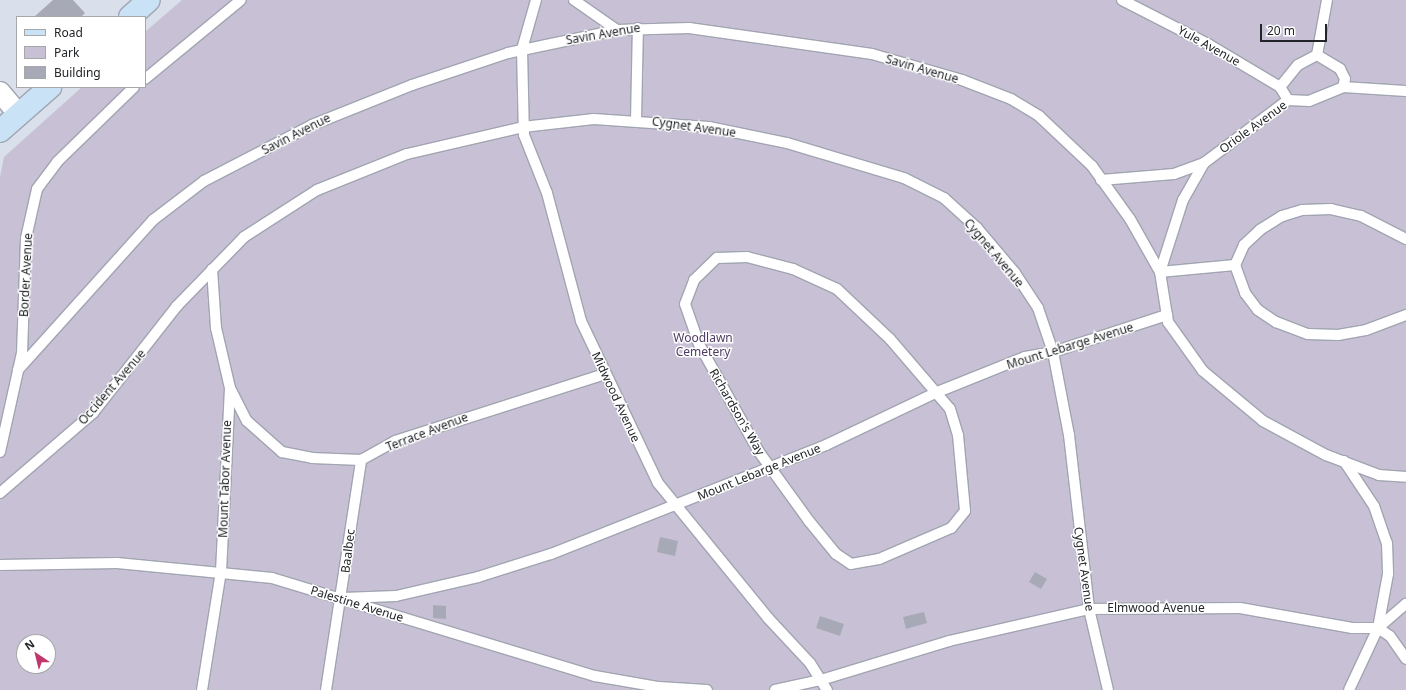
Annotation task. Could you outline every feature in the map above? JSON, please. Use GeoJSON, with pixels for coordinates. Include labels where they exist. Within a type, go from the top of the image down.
{"type":"FeatureCollection","features":[{"type":"Feature","properties":{"kind":"street"},"geometry":{"type":"LineString","coordinates":[[131,16],[149,0]]}},
{"type":"Feature","properties":{"kind":"street"},"geometry":{"type":"LineString","coordinates":[[0,131],[49,88]]}},
{"type":"Feature","properties":{"kind":"street"},"geometry":{"type":"LineString","coordinates":[[0,92],[19,115]]}},
{"type":"Feature","properties":{"kind":"lane"},"geometry":{"type":"LineString","coordinates":[[146,78],[241,0]]}},
{"type":"Feature","properties":{"kind":"lane","name":"Midwood Avenue"},"geometry":{"type":"LineString","coordinates":[[536,0],[522,50],[523,127],[547,193],[581,321],[658,483],[821,680],[827,690]]}},
{"type":"Feature","properties":{"kind":"lane"},"geometry":{"type":"LineString","coordinates":[[574,0],[616,30]]}},
{"type":"Feature","properties":{"kind":"lane","name":"Yule Avenue"},"geometry":{"type":"LineString","coordinates":[[1122,0],[1208,44],[1280,87],[1288,100]]}},
{"type":"Feature","properties":{"kind":"lane"},"geometry":{"type":"LineString","coordinates":[[1317,55],[1327,0]]}},
{"type":"Feature","properties":{"kind":"lane"},"geometry":{"type":"LineString","coordinates":[[636,120],[638,28]]}},
{"type":"Feature","properties":{"kind":"lane","name":"Savin Avenue"},"geometry":{"type":"LineString","coordinates":[[18,370],[153,220],[204,181],[334,115],[484,59],[616,30],[638,28],[689,28],[872,54],[962,80],[1011,99],[1039,116],[1101,180],[1130,219],[1160,272],[1167,315]]}},
{"type":"Feature","properties":{"kind":"lane"},"geometry":{"type":"LineString","coordinates":[[1280,87],[1298,65],[1317,55]]}},
{"type":"Feature","properties":{"kind":"lane"},"geometry":{"type":"LineString","coordinates":[[1317,55],[1340,69],[1345,79],[1343,87]]}},
{"type":"Feature","properties":{"kind":"lane","name":"Oriole Avenue"},"geometry":{"type":"LineString","coordinates":[[1101,180],[1174,174],[1204,163],[1288,100],[1309,101],[1343,87],[1406,91]]}},
{"type":"Feature","properties":{"kind":"lane","name":"Border Avenue"},"geometry":{"type":"LineString","coordinates":[[0,452],[18,370],[26,238],[37,189],[57,162],[133,88]]}},
{"type":"Feature","properties":{"kind":"lane","name":"Cygnet Avenue"},"geometry":{"type":"LineString","coordinates":[[523,127],[594,119],[636,120],[709,127],[787,143],[904,178],[944,198],[977,228],[1015,273],[1038,308],[1053,352],[1069,435],[1089,609],[1108,690]]}},
{"type":"Feature","properties":{"kind":"lane"},"geometry":{"type":"LineString","coordinates":[[212,269],[244,238],[317,190],[407,154],[523,127]]}},
{"type":"Feature","properties":{"kind":"lane"},"geometry":{"type":"LineString","coordinates":[[1204,163],[1183,200],[1160,272],[1235,266]]}},
{"type":"Feature","properties":{"kind":"lane"},"geometry":{"type":"LineString","coordinates":[[1406,239],[1360,216],[1331,209],[1302,210],[1282,216],[1260,230],[1244,245],[1235,266],[1245,293],[1258,310],[1276,322],[1308,334],[1338,335],[1366,330],[1406,315]]}},
{"type":"Feature","properties":{"kind":"lane","name":"Richardson's Way"},"geometry":{"type":"LineString","coordinates":[[747,257],[793,269],[837,289],[890,339],[935,393],[950,409],[958,435],[965,511],[951,528],[879,559],[851,564],[836,554],[770,467],[699,344],[685,304],[694,280],[717,258],[747,257]]}},
{"type":"Feature","properties":{"kind":"lane","name":"Mount Tabor Avenue"},"geometry":{"type":"LineString","coordinates":[[202,690],[221,572],[230,388],[216,328],[212,269]]}},
{"type":"Feature","properties":{"kind":"lane","name":"Occident Avenue"},"geometry":{"type":"LineString","coordinates":[[0,493],[93,413],[176,307],[212,269]]}},
{"type":"Feature","properties":{"kind":"lane"},"geometry":{"type":"LineString","coordinates":[[1167,315],[1203,371],[1263,421],[1344,461],[1379,475],[1406,477]]}},
{"type":"Feature","properties":{"kind":"lane","name":"Mount Lebarge Avenue"},"geometry":{"type":"LineString","coordinates":[[342,598],[396,596],[478,577],[551,554],[678,506],[770,467],[935,393],[1025,357],[1053,352],[1167,315]]}},
{"type":"Feature","properties":{"kind":"lane","name":"Terrace Avenue"},"geometry":{"type":"LineString","coordinates":[[361,460],[395,441],[605,374]]}},
{"type":"Feature","properties":{"kind":"lane"},"geometry":{"type":"LineString","coordinates":[[230,388],[247,421],[282,452],[312,458],[361,460]]}},
{"type":"Feature","properties":{"kind":"lane","name":"Baalbec"},"geometry":{"type":"LineString","coordinates":[[326,690],[342,598],[361,460]]}},
{"type":"Feature","properties":{"kind":"lane"},"geometry":{"type":"LineString","coordinates":[[1344,461],[1374,506],[1387,543],[1388,574],[1378,628],[1349,690]]}},
{"type":"Feature","properties":{"kind":"lane","name":"Palestine Avenue"},"geometry":{"type":"LineString","coordinates":[[0,565],[117,563],[272,578],[596,676],[659,687],[707,690]]}},
{"type":"Feature","properties":{"kind":"lane"},"geometry":{"type":"LineString","coordinates":[[1378,628],[1406,604]]}},
{"type":"Feature","properties":{"kind":"lane","name":"Elmwood Avenue"},"geometry":{"type":"LineString","coordinates":[[821,680],[859,666],[949,641],[1089,609],[1240,608],[1352,628],[1378,628]]}},
{"type":"Feature","properties":{"kind":"lane"},"geometry":{"type":"LineString","coordinates":[[1378,628],[1390,636],[1406,659]]}},
{"type":"Feature","properties":{"kind":"lane"},"geometry":{"type":"LineString","coordinates":[[775,690],[821,680]]}},
{"type":"Feature","properties":{"kind":"green space","name":"Woodlawn Cemetery"},"geometry":{"type":"Polygon","coordinates":[[[182,0],[1406,0],[1406,690],[0,690],[0,177],[4,157],[81,88],[146,88],[146,31],[182,0]]]}},
{"type":"Feature","properties":{"kind":"building"},"geometry":{"type":"Polygon","coordinates":[[[53,0],[73,0],[85,13],[82,16],[35,16],[53,0]]]}},
{"type":"Feature","properties":{"kind":"building"},"geometry":{"type":"Polygon","coordinates":[[[660,537],[678,541],[675,556],[657,552],[660,537]]]}},
{"type":"Feature","properties":{"kind":"building"},"geometry":{"type":"Polygon","coordinates":[[[1035,572],[1047,579],[1041,589],[1029,582],[1035,572]]]}},
{"type":"Feature","properties":{"kind":"building"},"geometry":{"type":"Polygon","coordinates":[[[433,605],[446,606],[446,619],[433,618],[433,605]]]}},
{"type":"Feature","properties":{"kind":"building"},"geometry":{"type":"Polygon","coordinates":[[[924,612],[927,623],[906,629],[903,617],[924,612]]]}},
{"type":"Feature","properties":{"kind":"building"},"geometry":{"type":"Polygon","coordinates":[[[820,616],[844,624],[840,636],[816,628],[820,616]]]}}]}
